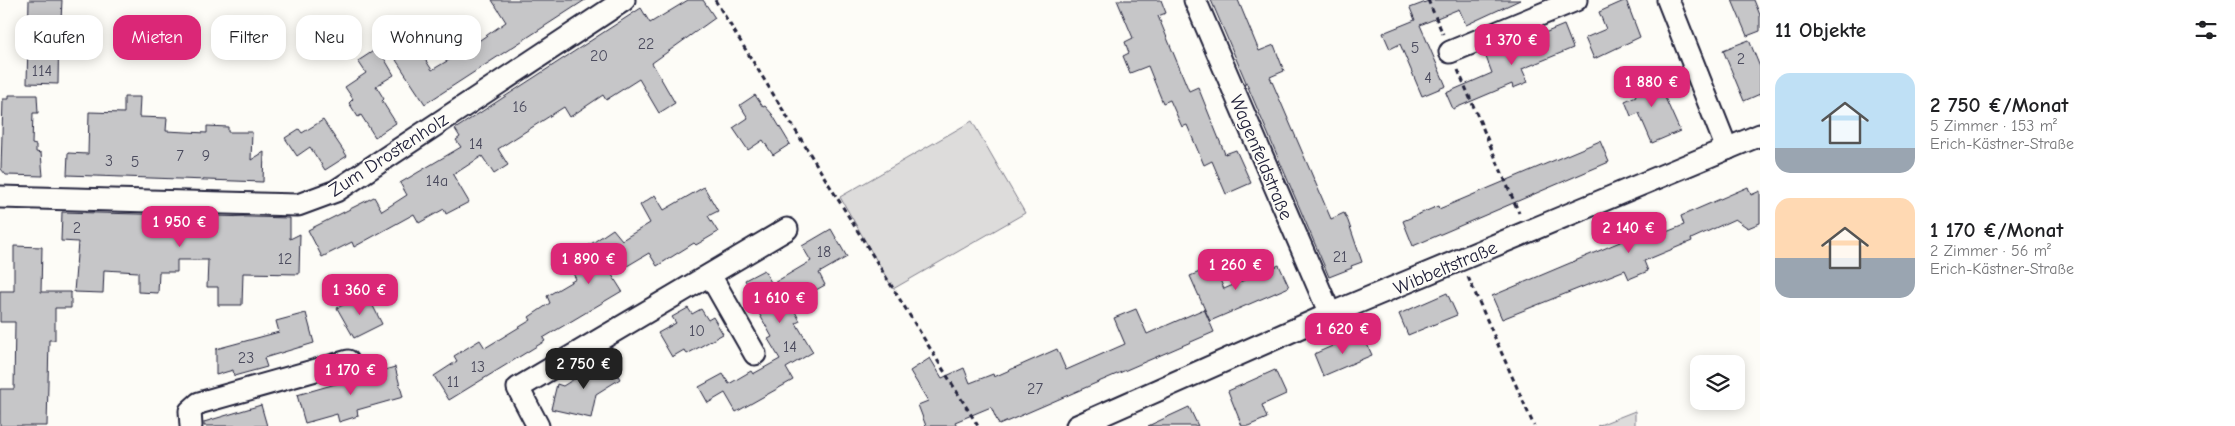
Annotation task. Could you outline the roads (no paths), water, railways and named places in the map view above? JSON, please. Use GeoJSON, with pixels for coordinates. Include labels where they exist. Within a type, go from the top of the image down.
{"type":"FeatureCollection","features":[{"type":"Feature","properties":{"kind":"street","name":"Zum Drostenholz"},"geometry":{"type":"LineString","coordinates":[[0,197],[298,205],[336,191],[624,0]]}},
{"type":"Feature","properties":{"kind":"street","name":"Wagenfeldstraße"},"geometry":{"type":"LineString","coordinates":[[1195,0],[1330,314]]}},
{"type":"Feature","properties":{"kind":"street"},"geometry":{"type":"LineString","coordinates":[[1450,52],[1576,0]]}},
{"type":"Feature","properties":{"kind":"street"},"geometry":{"type":"LineString","coordinates":[[1668,0],[1727,149]]}},
{"type":"Feature","properties":{"kind":"street","name":"Wibbeltstraße"},"geometry":{"type":"LineString","coordinates":[[1077,426],[1330,314],[1760,135]]}},
{"type":"Feature","properties":{"kind":"street"},"geometry":{"type":"LineString","coordinates":[[538,426],[518,388],[787,229]]}},
{"type":"Feature","properties":{"kind":"street"},"geometry":{"type":"LineString","coordinates":[[710,275],[755,354]]}},
{"type":"Feature","properties":{"kind":"street"},"geometry":{"type":"LineString","coordinates":[[191,426],[190,411],[200,404],[348,361]]}}]}
